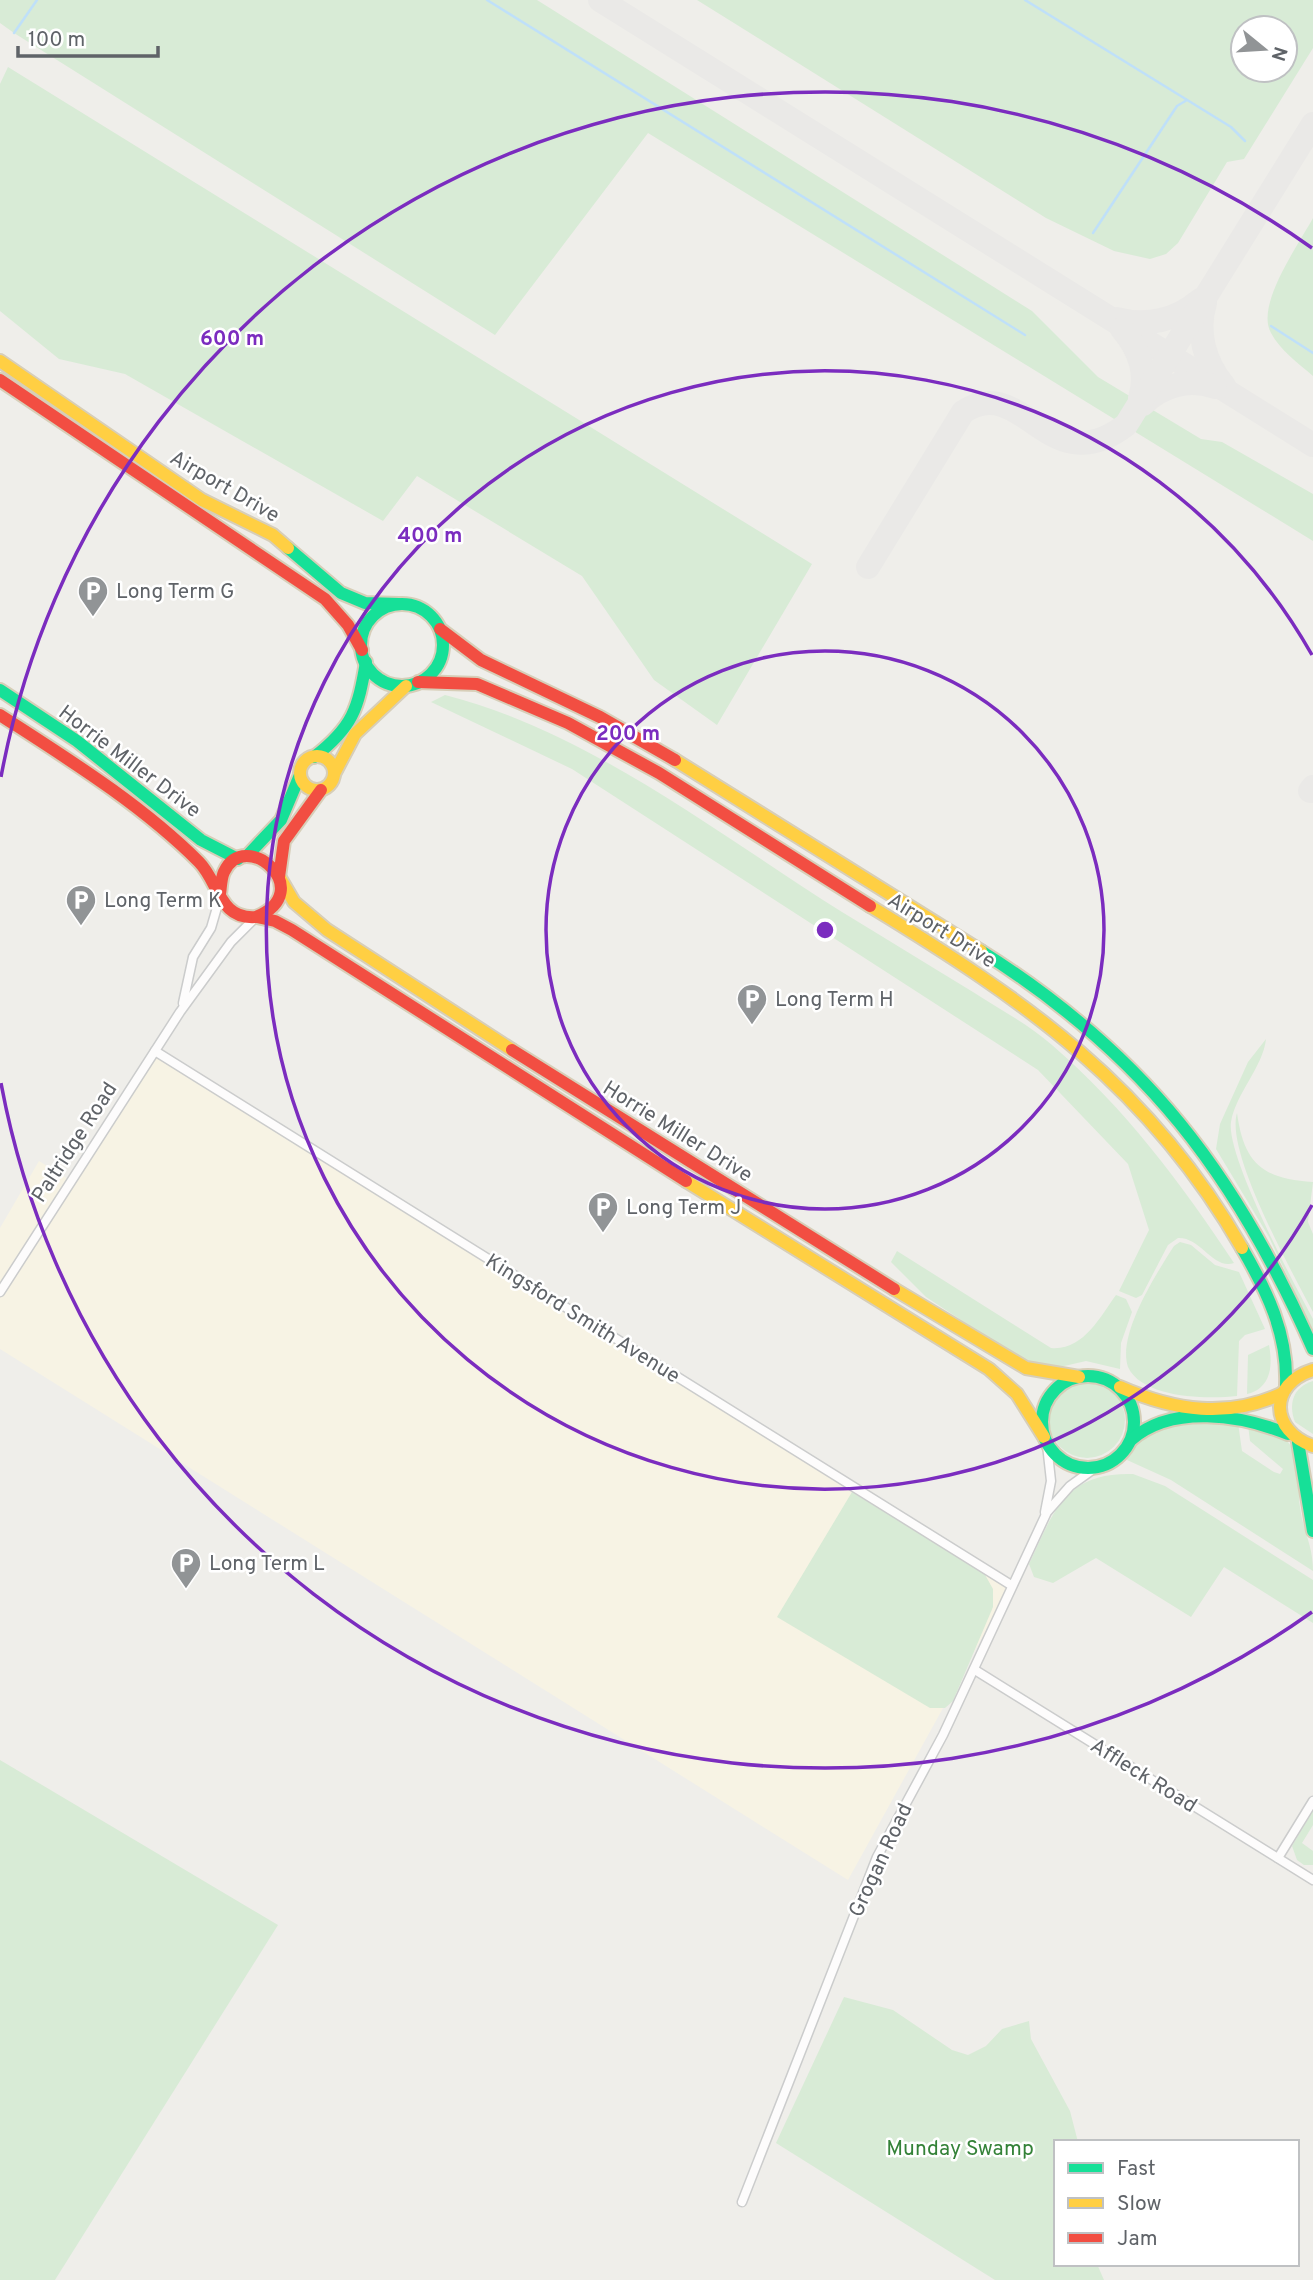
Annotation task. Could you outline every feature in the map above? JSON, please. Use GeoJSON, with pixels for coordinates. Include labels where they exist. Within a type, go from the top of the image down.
{"type":"FeatureCollection","features":[{"type":"Feature","properties":{"kind":"main road","name":"Airport Drive"},"geometry":{"type":"LineString","coordinates":[[0,360],[202,499],[273,535],[341,593],[365,603],[399,604]]}},
{"type":"Feature","properties":{"kind":"main road","name":"Airport Drive"},"geometry":{"type":"LineString","coordinates":[[0,380],[324,599],[348,625],[364,656]]}},
{"type":"Feature","properties":{"kind":"main road"},"geometry":{"type":"LineString","coordinates":[[399,604],[424,610],[440,629],[443,645],[440,660],[431,674],[412,684],[359,726],[341,751],[330,784],[321,790],[288,833],[281,851],[281,891],[276,904],[256,917],[230,911],[220,895],[224,871],[277,827],[294,798],[302,765],[336,740],[358,707],[364,634],[371,619],[384,609],[399,604]]}},
{"type":"Feature","properties":{"kind":"main road","name":"Airport Drive"},"geometry":{"type":"LineString","coordinates":[[440,629],[478,659],[621,728],[1006,967],[1073,1015],[1144,1079],[1220,1170],[1278,1267],[1313,1349]]}},
{"type":"Feature","properties":{"kind":"main road"},"geometry":{"type":"LineString","coordinates":[[364,656],[379,678],[412,684]]}},
{"type":"Feature","properties":{"kind":"main road","name":"Airport Drive"},"geometry":{"type":"LineString","coordinates":[[412,684],[457,680],[477,684],[583,730],[998,989],[1073,1043],[1153,1122],[1213,1200],[1242,1248],[1274,1312],[1285,1348],[1284,1389],[1279,1411],[1293,1438]]}},
{"type":"Feature","properties":{"kind":"main road","name":"Horrie Miller Drive"},"geometry":{"type":"LineString","coordinates":[[0,690],[77,741],[201,839],[242,857]]}},
{"type":"Feature","properties":{"kind":"main road","name":"Horrie Miller Drive"},"geometry":{"type":"LineString","coordinates":[[0,715],[65,759],[192,855],[213,878],[220,895]]}},
{"type":"Feature","properties":{"kind":"main road"},"geometry":{"type":"LineString","coordinates":[[314,757],[328,761],[334,774]]}},
{"type":"Feature","properties":{"kind":"main road"},"geometry":{"type":"LineString","coordinates":[[300,775],[308,787],[321,790]]}},
{"type":"Feature","properties":{"kind":"main road"},"geometry":{"type":"LineString","coordinates":[[242,857],[268,861],[280,878]]}},
{"type":"Feature","properties":{"kind":"main road","name":"Horrie Miller Drive"},"geometry":{"type":"LineString","coordinates":[[280,878],[294,902],[338,937],[931,1312],[1026,1368],[1079,1377]]}},
{"type":"Feature","properties":{"kind":"main road","name":"Horrie Miller Drive"},"geometry":{"type":"LineString","coordinates":[[256,917],[275,921],[292,930],[789,1248],[989,1369],[1017,1394],[1046,1441]]}},
{"type":"Feature","properties":{"kind":"main road"},"geometry":{"type":"LineString","coordinates":[[1313,1370],[1295,1377],[1284,1389],[1247,1407],[1186,1409],[1151,1402],[1097,1377],[1079,1377],[1056,1389],[1046,1403],[1042,1420],[1046,1441],[1063,1462],[1084,1469],[1096,1468],[1114,1461],[1130,1440],[1151,1423],[1222,1418],[1268,1424],[1313,1446]]}},
{"type":"Feature","properties":{"kind":"main road"},"geometry":{"type":"LineString","coordinates":[[1114,1384],[1132,1409],[1134,1420],[1130,1440]]}},
{"type":"Feature","properties":{"kind":"main road"},"geometry":{"type":"LineString","coordinates":[[1293,1438],[1313,1531]]}},
{"type":"Feature","properties":{"kind":"street","name":"Paltridge Road"},"geometry":{"type":"LineString","coordinates":[[180,1012],[190,964],[211,928],[220,895]]}},
{"type":"Feature","properties":{"kind":"street","name":"Paltridge Road"},"geometry":{"type":"LineString","coordinates":[[0,1292],[180,1012],[231,942],[256,917]]}},
{"type":"Feature","properties":{"kind":"street","name":"Kingsford Smith Avenue"},"geometry":{"type":"LineString","coordinates":[[155,1051],[1011,1585]]}},
{"type":"Feature","properties":{"kind":"street","name":"Grogan Road"},"geometry":{"type":"LineString","coordinates":[[1039,1528],[1050,1490],[1046,1441]]}},
{"type":"Feature","properties":{"kind":"street","name":"Grogan Road"},"geometry":{"type":"LineString","coordinates":[[742,2202],[877,1857],[932,1758],[1039,1528],[1065,1490],[1096,1468]]}},
{"type":"Feature","properties":{"kind":"street","name":"Affleck Road"},"geometry":{"type":"LineString","coordinates":[[975,1670],[1313,1880]]}},
{"type":"Feature","properties":{"kind":"street"},"geometry":{"type":"LineString","coordinates":[[1278,1858],[1313,1801]]}},
{"type":"Feature","properties":{"kind":"shaded area"},"geometry":{"type":"Polygon","coordinates":[[[155,1051],[1011,1585],[848,1880],[0,1349],[0,1228],[39,1161],[71,1181],[155,1051]]]}},
{"type":"Feature","properties":{"kind":"green space"},"geometry":{"type":"Polygon","coordinates":[[[0,0],[537,0],[1032,311],[1098,377],[1201,439],[1222,442],[1313,494],[1313,541],[648,133],[495,335],[14,33],[0,23],[0,0]]]}},
{"type":"Feature","properties":{"kind":"green space"},"geometry":{"type":"Polygon","coordinates":[[[697,0],[1313,0],[1313,48],[1299,71],[1299,14],[1229,14],[1229,84],[1291,84],[1244,159],[1227,162],[1178,243],[1166,254],[1150,259],[1114,251],[1046,218],[697,0]]]}},
{"type":"Feature","properties":{"kind":"green space"},"geometry":{"type":"Polygon","coordinates":[[[8,67],[812,564],[717,725],[654,680],[582,576],[417,476],[383,521],[125,374],[59,359],[0,311],[0,84],[8,67]]]}},
{"type":"Feature","properties":{"kind":"green space"},"geometry":{"type":"Polygon","coordinates":[[[1313,218],[1313,376],[1279,345],[1271,333],[1268,321],[1274,291],[1289,258],[1313,218]]]}},
{"type":"Feature","properties":{"kind":"green space"},"geometry":{"type":"Polygon","coordinates":[[[445,695],[498,711],[601,759],[1033,1030],[1079,1069],[1128,1121],[1172,1175],[1234,1263],[1220,1262],[1194,1242],[1178,1238],[1168,1245],[1142,1295],[1136,1298],[1119,1291],[1149,1230],[1128,1164],[1038,1070],[572,769],[431,702],[445,695]]]}},
{"type":"Feature","properties":{"kind":"green space"},"geometry":{"type":"Polygon","coordinates":[[[1266,1039],[1260,1060],[1234,1111],[1231,1122],[1232,1139],[1263,1220],[1313,1319],[1313,1331],[1269,1237],[1216,1149],[1220,1124],[1248,1062],[1266,1039]]]}},
{"type":"Feature","properties":{"kind":"green space"},"geometry":{"type":"Polygon","coordinates":[[[1237,1113],[1245,1144],[1259,1165],[1281,1177],[1313,1182],[1308,1222],[1313,1234],[1313,1312],[1250,1183],[1236,1131],[1237,1113]]]}},
{"type":"Feature","properties":{"kind":"green space"},"geometry":{"type":"Polygon","coordinates":[[[1180,1242],[1191,1245],[1215,1265],[1239,1272],[1265,1329],[1245,1335],[1239,1341],[1237,1396],[1194,1397],[1161,1391],[1136,1378],[1128,1367],[1128,1339],[1140,1305],[1174,1246],[1180,1242]]]}},
{"type":"Feature","properties":{"kind":"green space"},"geometry":{"type":"Polygon","coordinates":[[[897,1251],[1051,1348],[1072,1344],[1090,1331],[1116,1295],[1126,1299],[1132,1312],[1121,1343],[1120,1369],[1086,1361],[1060,1367],[1031,1362],[1002,1347],[926,1297],[891,1262],[897,1251]]]}},
{"type":"Feature","properties":{"kind":"green space"},"geometry":{"type":"Polygon","coordinates":[[[1269,1345],[1271,1361],[1266,1381],[1261,1387],[1247,1394],[1248,1355],[1269,1345]]]}},
{"type":"Feature","properties":{"kind":"green space"},"geometry":{"type":"Polygon","coordinates":[[[1313,1381],[1313,1434],[1295,1422],[1292,1403],[1301,1387],[1313,1381]]]}},
{"type":"Feature","properties":{"kind":"green space"},"geometry":{"type":"Polygon","coordinates":[[[1080,1382],[1094,1382],[1108,1388],[1119,1399],[1123,1405],[1123,1435],[1114,1447],[1102,1456],[1080,1458],[1066,1452],[1055,1441],[1049,1427],[1049,1413],[1055,1399],[1066,1388],[1080,1382]]]}},
{"type":"Feature","properties":{"kind":"green space"},"geometry":{"type":"Polygon","coordinates":[[[1238,1423],[1242,1451],[1274,1472],[1280,1474],[1283,1469],[1250,1441],[1248,1425],[1280,1436],[1292,1449],[1297,1464],[1301,1516],[1313,1571],[1171,1480],[1127,1460],[1133,1445],[1143,1435],[1157,1428],[1173,1424],[1238,1423]]]}},
{"type":"Feature","properties":{"kind":"green space"},"geometry":{"type":"Polygon","coordinates":[[[1133,1474],[1165,1486],[1313,1580],[1313,1623],[1224,1567],[1191,1617],[1096,1558],[1053,1583],[1034,1577],[1029,1564],[1046,1527],[1065,1498],[1092,1480],[1110,1475],[1133,1474]]]}},
{"type":"Feature","properties":{"kind":"green space"},"geometry":{"type":"Polygon","coordinates":[[[852,1492],[984,1573],[993,1589],[993,1607],[953,1701],[945,1708],[930,1708],[777,1617],[852,1492]]]}},
{"type":"Feature","properties":{"kind":"green space"},"geometry":{"type":"Polygon","coordinates":[[[0,1760],[278,1925],[55,2280],[0,2280],[0,1760]]]}},
{"type":"Feature","properties":{"kind":"green space"},"geometry":{"type":"Polygon","coordinates":[[[1313,1810],[1313,1825],[1302,1843],[1313,1851],[1313,1865],[1304,1865],[1297,1860],[1292,1846],[1313,1810]]]}},
{"type":"Feature","properties":{"kind":"green space","name":"Munday Swamp"},"geometry":{"type":"Polygon","coordinates":[[[844,1997],[893,2010],[952,2050],[968,2055],[986,2046],[1002,2029],[1029,2021],[1031,2039],[1070,2111],[1077,2140],[1054,2140],[1054,2266],[1098,2266],[1104,2280],[995,2280],[776,2143],[844,1997]]]}},
{"type":"Feature","properties":{"kind":"waterway"},"geometry":{"type":"LineString","coordinates":[[14,33],[37,0]]}},
{"type":"Feature","properties":{"kind":"waterway"},"geometry":{"type":"LineString","coordinates":[[487,0],[1025,335]]}},
{"type":"Feature","properties":{"kind":"waterway"},"geometry":{"type":"LineString","coordinates":[[1025,0],[1231,127],[1245,141]]}},
{"type":"Feature","properties":{"kind":"waterway"},"geometry":{"type":"LineString","coordinates":[[1093,233],[1177,106],[1187,100]]}},
{"type":"Feature","properties":{"kind":"waterway"},"geometry":{"type":"LineString","coordinates":[[1271,326],[1313,353]]}},
{"type":"Feature","properties":{"kind":"taxiway"},"geometry":{"type":"LineString","coordinates":[[600,0],[1313,445]]}},
{"type":"Feature","properties":{"kind":"taxiway"},"geometry":{"type":"LineString","coordinates":[[868,567],[963,412],[984,403],[1003,405],[1056,436],[1076,443],[1099,440],[1126,425],[1313,124]]}},
{"type":"Feature","properties":{"kind":"taxiway"},"geometry":{"type":"LineString","coordinates":[[1117,319],[1139,322],[1161,320],[1182,313],[1200,300]]}},
{"type":"Feature","properties":{"kind":"taxiway"},"geometry":{"type":"LineString","coordinates":[[1205,303],[1202,314],[1204,347],[1212,368],[1224,386]]}},
{"type":"Feature","properties":{"kind":"taxiway"},"geometry":{"type":"LineString","coordinates":[[1122,329],[1140,361],[1143,379],[1140,398]]}},
{"type":"Feature","properties":{"kind":"taxiway"},"geometry":{"type":"LineString","coordinates":[[1143,404],[1159,392],[1177,385],[1196,383],[1215,387]]}},
{"type":"Feature","properties":{"kind":"taxiway"},"geometry":{"type":"LineString","coordinates":[[1310,791],[1313,787]]}},
{"type":"Feature","properties":{"kind":"traffic: fast"},"geometry":{"type":"LineString","coordinates":[[288,548],[341,593],[365,603],[399,604]]}},
{"type":"Feature","properties":{"kind":"traffic: fast"},"geometry":{"type":"LineString","coordinates":[[402,604],[418,608],[431,616],[439,629],[443,645],[439,661],[431,674],[418,682],[402,686],[386,682],[373,674],[365,661],[361,645],[365,629],[373,616],[386,608],[402,604]]}},
{"type":"Feature","properties":{"kind":"traffic: fast"},"geometry":{"type":"LineString","coordinates":[[314,757],[337,736],[352,716],[366,662]]}},
{"type":"Feature","properties":{"kind":"traffic: fast"},"geometry":{"type":"LineString","coordinates":[[0,690],[77,741],[201,840],[238,859]]}},
{"type":"Feature","properties":{"kind":"traffic: fast"},"geometry":{"type":"LineString","coordinates":[[247,856],[281,820],[300,775]]}},
{"type":"Feature","properties":{"kind":"traffic: fast"},"geometry":{"type":"LineString","coordinates":[[981,951],[1039,990],[1091,1032],[1138,1076],[1180,1123],[1252,1227],[1313,1349]]}},
{"type":"Feature","properties":{"kind":"traffic: fast"},"geometry":{"type":"LineString","coordinates":[[1242,1248],[1260,1280],[1280,1331],[1286,1385]]}},
{"type":"Feature","properties":{"kind":"traffic: fast"},"geometry":{"type":"LineString","coordinates":[[1088,1376],[1106,1379],[1121,1389],[1131,1404],[1134,1422],[1131,1440],[1121,1455],[1106,1465],[1088,1468],[1070,1465],[1055,1455],[1045,1440],[1042,1422],[1045,1404],[1055,1389],[1070,1379],[1088,1376]]}},
{"type":"Feature","properties":{"kind":"traffic: fast"},"geometry":{"type":"LineString","coordinates":[[1131,1440],[1166,1421],[1207,1416],[1249,1422],[1288,1434]]}},
{"type":"Feature","properties":{"kind":"traffic: fast"},"geometry":{"type":"LineString","coordinates":[[1298,1442],[1313,1531]]}},
{"type":"Feature","properties":{"kind":"traffic: slow"},"geometry":{"type":"LineString","coordinates":[[0,361],[202,500],[273,535],[288,548]]}},
{"type":"Feature","properties":{"kind":"traffic: slow"},"geometry":{"type":"LineString","coordinates":[[334,774],[355,734],[406,686]]}},
{"type":"Feature","properties":{"kind":"traffic: slow"},"geometry":{"type":"LineString","coordinates":[[317,756],[329,761],[334,773],[329,785],[317,790],[305,785],[300,773],[305,761],[317,756]]}},
{"type":"Feature","properties":{"kind":"traffic: slow"},"geometry":{"type":"LineString","coordinates":[[675,760],[981,951]]}},
{"type":"Feature","properties":{"kind":"traffic: slow"},"geometry":{"type":"LineString","coordinates":[[280,878],[294,902],[327,930],[512,1050]]}},
{"type":"Feature","properties":{"kind":"traffic: slow"},"geometry":{"type":"LineString","coordinates":[[870,906],[981,977],[1032,1013],[1080,1052],[1125,1094],[1167,1140],[1206,1191],[1242,1248]]}},
{"type":"Feature","properties":{"kind":"traffic: slow"},"geometry":{"type":"LineString","coordinates":[[686,1181],[989,1369],[1017,1394],[1044,1437]]}},
{"type":"Feature","properties":{"kind":"traffic: slow"},"geometry":{"type":"LineString","coordinates":[[894,1289],[1026,1368],[1079,1377]]}},
{"type":"Feature","properties":{"kind":"traffic: slow"},"geometry":{"type":"LineString","coordinates":[[1313,1370],[1298,1377],[1288,1386],[1282,1396],[1280,1408],[1282,1419],[1289,1430],[1313,1446]]}},
{"type":"Feature","properties":{"kind":"traffic: slow"},"geometry":{"type":"LineString","coordinates":[[1120,1387],[1161,1402],[1201,1409],[1242,1406],[1283,1393]]}},
{"type":"Feature","properties":{"kind":"traffic: jam"},"geometry":{"type":"LineString","coordinates":[[0,380],[325,599],[348,625],[362,650]]}},
{"type":"Feature","properties":{"kind":"traffic: jam"},"geometry":{"type":"LineString","coordinates":[[440,629],[481,660],[600,717],[675,760]]}},
{"type":"Feature","properties":{"kind":"traffic: jam"},"geometry":{"type":"LineString","coordinates":[[418,682],[477,684],[568,723],[659,773],[870,906]]}},
{"type":"Feature","properties":{"kind":"traffic: jam"},"geometry":{"type":"LineString","coordinates":[[0,715],[103,783],[177,841],[206,870],[221,898],[234,912],[256,917],[274,906],[281,893],[279,879],[272,868],[260,859],[247,856],[234,860],[224,872],[220,894]]}},
{"type":"Feature","properties":{"kind":"traffic: jam"},"geometry":{"type":"LineString","coordinates":[[279,877],[284,841],[321,790]]}},
{"type":"Feature","properties":{"kind":"traffic: jam"},"geometry":{"type":"LineString","coordinates":[[257,917],[275,921],[292,930],[686,1181]]}},
{"type":"Feature","properties":{"kind":"traffic: jam"},"geometry":{"type":"LineString","coordinates":[[512,1050],[894,1289]]}},
{"type":"Feature","properties":{"kind":"place","name":"Long Term G"},"geometry":{"type":"Point","coordinates":[93,618]}},
{"type":"Feature","properties":{"kind":"place","name":"Long Term K"},"geometry":{"type":"Point","coordinates":[81,927]}},
{"type":"Feature","properties":{"kind":"place","name":"Long Term H"},"geometry":{"type":"Point","coordinates":[752,1026]}},
{"type":"Feature","properties":{"kind":"place","name":"Long Term J"},"geometry":{"type":"Point","coordinates":[603,1234]}},
{"type":"Feature","properties":{"kind":"place","name":"Long Term L"},"geometry":{"type":"Point","coordinates":[186,1590]}}]}
